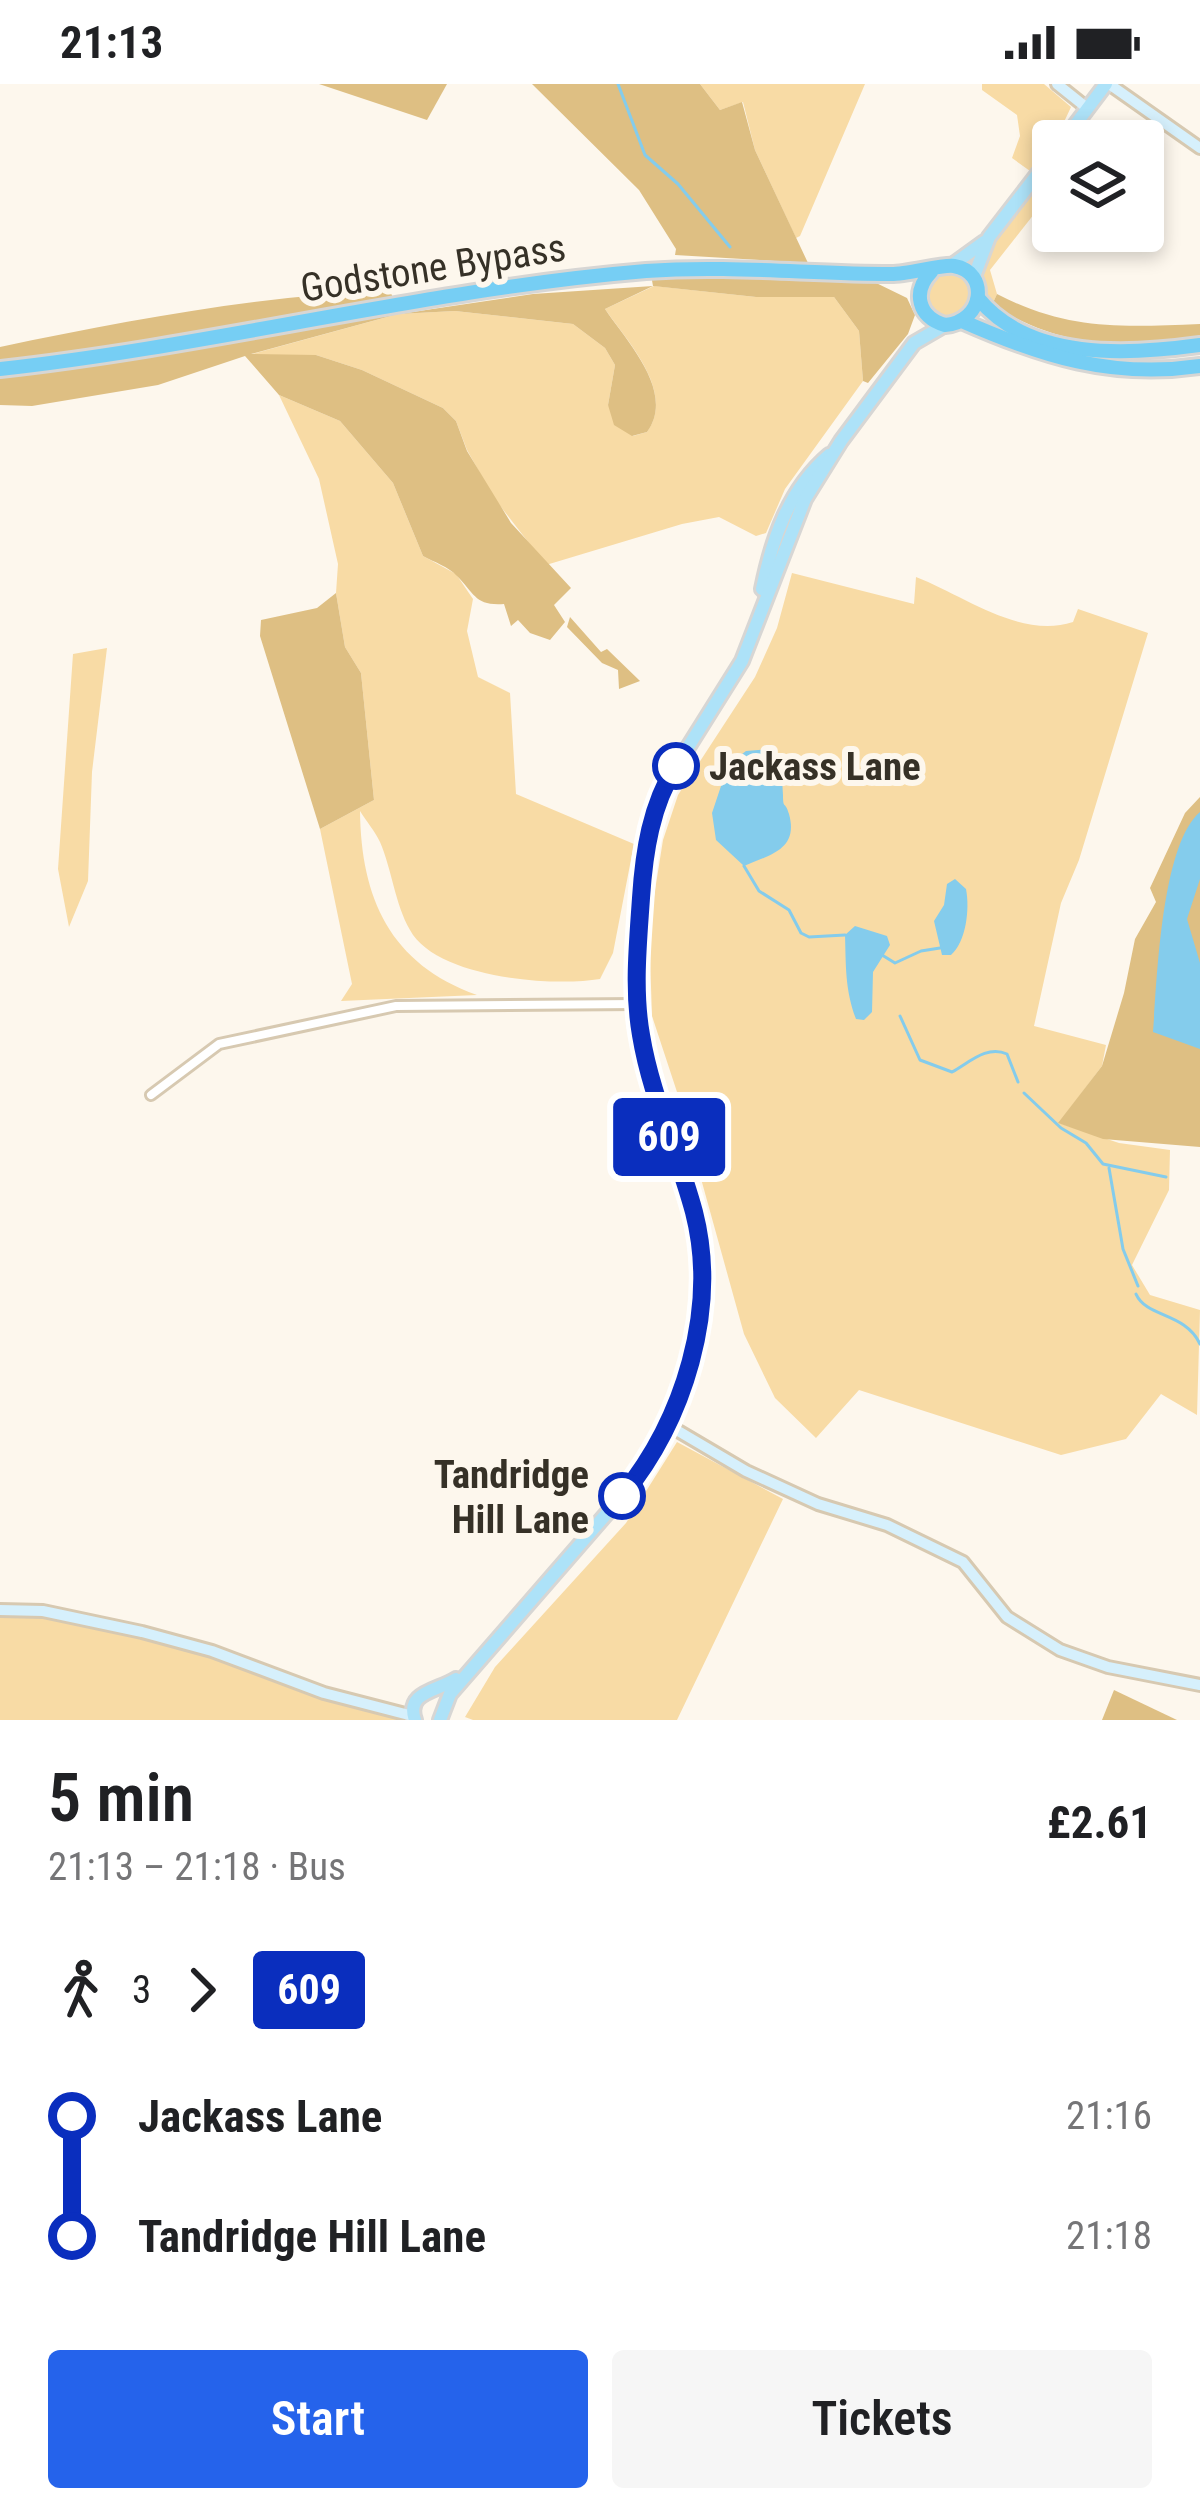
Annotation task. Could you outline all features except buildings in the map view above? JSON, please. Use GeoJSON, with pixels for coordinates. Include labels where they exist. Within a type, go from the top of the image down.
{"type":"FeatureCollection","features":[{"type":"Feature","properties":{"kind":"highway"},"geometry":{"type":"LineString","coordinates":[[950,266],[974,279],[978,298],[973,312],[945,325],[929,317],[921,301],[922,283],[931,272],[950,266]]}},
{"type":"Feature","properties":{"kind":"highway","name":"Godstone Bypass"},"geometry":{"type":"LineString","coordinates":[[0,369],[574,279],[651,271],[785,268],[931,272]]}},
{"type":"Feature","properties":{"kind":"highway","name":"Godstone Bypass"},"geometry":{"type":"LineString","coordinates":[[878,274],[921,301]]}},
{"type":"Feature","properties":{"kind":"highway"},"geometry":{"type":"LineString","coordinates":[[978,298],[1000,320],[1025,335],[1084,349],[1200,345]]}},
{"type":"Feature","properties":{"kind":"highway"},"geometry":{"type":"LineString","coordinates":[[962,321],[1019,347],[1069,362],[1121,369],[1200,366]]}},
{"type":"Feature","properties":{"kind":"main road"},"geometry":{"type":"LineString","coordinates":[[1079,120],[1108,84]]}},
{"type":"Feature","properties":{"kind":"main road"},"geometry":{"type":"LineString","coordinates":[[974,279],[989,237],[1032,181]]}},
{"type":"Feature","properties":{"kind":"main road"},"geometry":{"type":"LineString","coordinates":[[950,266],[989,237]]}},
{"type":"Feature","properties":{"kind":"main road"},"geometry":{"type":"LineString","coordinates":[[914,343],[921,301]]}},
{"type":"Feature","properties":{"kind":"main road"},"geometry":{"type":"LineString","coordinates":[[431,1693],[445,1714],[472,1669],[628,1489],[668,1425],[694,1348],[700,1248],[694,1214],[648,1068],[637,1004],[642,885],[656,808],[670,776],[742,661],[780,523],[817,465],[837,447],[914,343],[945,325]]}},
{"type":"Feature","properties":{"kind":"main road"},"geometry":{"type":"LineString","coordinates":[[415,1719],[414,1701],[420,1694],[431,1693],[472,1669]]}},
{"type":"Feature","properties":{"kind":"street"},"geometry":{"type":"LineString","coordinates":[[1057,84],[1088,108]]}},
{"type":"Feature","properties":{"kind":"street"},"geometry":{"type":"LineString","coordinates":[[1108,84],[1200,148]]}},
{"type":"Feature","properties":{"kind":"street"},"geometry":{"type":"LineString","coordinates":[[151,1094],[219,1044],[396,1006],[637,1004]]}},
{"type":"Feature","properties":{"kind":"street"},"geometry":{"type":"LineString","coordinates":[[668,1425],[746,1471],[818,1504],[887,1525],[963,1562],[1007,1616],[1060,1650],[1108,1667],[1200,1685]]}},
{"type":"Feature","properties":{"kind":"street"},"geometry":{"type":"LineString","coordinates":[[0,1610],[43,1611],[142,1632],[415,1719]]}},
{"type":"Feature","properties":{"kind":"street"},"geometry":{"type":"LineString","coordinates":[[389,1707],[414,1701]]}},
{"type":"Feature","properties":{"kind":"shaded area"},"geometry":{"type":"Polygon","coordinates":[[[319,84],[447,84],[427,120],[319,84]]]}},
{"type":"Feature","properties":{"kind":"shaded area"},"geometry":{"type":"Polygon","coordinates":[[[532,84],[700,84],[720,110],[742,102],[755,150],[808,263],[675,255],[676,249],[639,190],[532,84]]]}},
{"type":"Feature","properties":{"kind":"shaded area"},"geometry":{"type":"Polygon","coordinates":[[[700,84],[865,84],[800,236],[796,238],[755,150],[743,102],[720,110],[700,84]]]}},
{"type":"Feature","properties":{"kind":"shaded area"},"geometry":{"type":"Polygon","coordinates":[[[982,84],[1044,84],[1071,107],[1065,120],[1032,120],[1030,171],[1012,158],[1020,136],[1017,115],[982,90],[982,84]]]}},
{"type":"Feature","properties":{"kind":"shaded area"},"geometry":{"type":"Polygon","coordinates":[[[1032,194],[1032,217],[990,270],[997,294],[992,305],[984,287],[984,269],[989,251],[1032,194]]]}},
{"type":"Feature","properties":{"kind":"shaded area"},"geometry":{"type":"Polygon","coordinates":[[[948,272],[964,279],[971,295],[964,311],[948,318],[932,311],[925,295],[932,279],[948,272]]]}},
{"type":"Feature","properties":{"kind":"shaded area"},"geometry":{"type":"Polygon","coordinates":[[[651,275],[868,279],[907,298],[915,315],[908,334],[868,383],[863,381],[859,331],[834,297],[756,297],[653,286],[651,275]]]}},
{"type":"Feature","properties":{"kind":"shaded area"},"geometry":{"type":"Polygon","coordinates":[[[653,286],[605,309],[645,368],[656,401],[654,417],[647,432],[632,436],[614,425],[608,405],[615,365],[605,348],[573,324],[455,311],[400,314],[533,294],[653,286]]]}},
{"type":"Feature","properties":{"kind":"shaded area"},"geometry":{"type":"Polygon","coordinates":[[[654,286],[756,297],[834,297],[859,331],[863,381],[785,489],[766,533],[756,536],[719,517],[546,565],[494,498],[456,421],[443,408],[362,370],[316,355],[245,356],[398,314],[455,311],[573,324],[605,348],[615,365],[608,405],[633,436],[647,432],[656,400],[636,351],[605,309],[654,286]]]}},
{"type":"Feature","properties":{"kind":"shaded area"},"geometry":{"type":"Polygon","coordinates":[[[390,290],[399,314],[251,354],[316,355],[362,370],[443,408],[456,421],[467,451],[511,523],[571,588],[554,605],[565,622],[550,640],[530,633],[518,620],[511,626],[504,604],[481,601],[454,573],[423,556],[393,483],[340,421],[279,395],[245,356],[158,385],[32,406],[0,405],[0,347],[194,311],[341,293],[390,290]]]}},
{"type":"Feature","properties":{"kind":"shaded area"},"geometry":{"type":"Polygon","coordinates":[[[997,294],[1072,321],[1120,326],[1200,324],[1200,340],[1117,343],[1068,337],[992,305],[997,294]]]}},
{"type":"Feature","properties":{"kind":"shaded area"},"geometry":{"type":"Polygon","coordinates":[[[279,395],[340,421],[393,483],[423,556],[456,574],[473,599],[467,631],[478,677],[510,693],[516,794],[634,844],[613,953],[600,979],[526,980],[497,975],[469,969],[424,946],[405,920],[380,842],[360,811],[366,872],[386,924],[422,965],[477,995],[341,1001],[352,984],[320,829],[374,800],[361,673],[345,647],[336,593],[338,564],[319,479],[279,395]]]}},
{"type":"Feature","properties":{"kind":"shaded area"},"geometry":{"type":"Polygon","coordinates":[[[792,573],[914,604],[916,577],[993,613],[1033,625],[1073,622],[1078,609],[1148,633],[1079,860],[1061,903],[1034,1026],[1106,1045],[1102,1066],[1059,1123],[1119,1143],[1170,1150],[1169,1190],[1132,1265],[1150,1295],[1200,1310],[1197,1415],[1161,1394],[1126,1439],[1061,1455],[859,1390],[816,1438],[775,1398],[744,1334],[652,1016],[649,928],[663,840],[678,795],[755,677],[777,628],[792,573]]]}},
{"type":"Feature","properties":{"kind":"shaded area"},"geometry":{"type":"Polygon","coordinates":[[[336,593],[345,647],[361,673],[374,800],[320,829],[260,636],[261,620],[317,608],[336,593]]]}},
{"type":"Feature","properties":{"kind":"shaded area"},"geometry":{"type":"Polygon","coordinates":[[[570,617],[601,652],[607,649],[640,681],[619,689],[618,670],[602,663],[567,627],[570,617]]]}},
{"type":"Feature","properties":{"kind":"shaded area"},"geometry":{"type":"Polygon","coordinates":[[[107,648],[92,772],[88,881],[69,927],[58,869],[73,654],[107,648]]]}},
{"type":"Feature","properties":{"kind":"shaded area"},"geometry":{"type":"Polygon","coordinates":[[[1200,797],[1200,1147],[1103,1139],[1058,1123],[1102,1066],[1135,939],[1156,902],[1150,888],[1185,813],[1200,797]]]}},
{"type":"Feature","properties":{"kind":"shaded area"},"geometry":{"type":"Polygon","coordinates":[[[677,1442],[783,1499],[677,1720],[465,1717],[495,1667],[626,1523],[677,1442]]]}},
{"type":"Feature","properties":{"kind":"shaded area"},"geometry":{"type":"Polygon","coordinates":[[[0,1615],[50,1619],[149,1639],[393,1713],[400,1720],[0,1720],[0,1615]]]}},
{"type":"Feature","properties":{"kind":"shaded area"},"geometry":{"type":"Polygon","coordinates":[[[1114,1690],[1177,1720],[1102,1720],[1114,1690]]]}},
{"type":"Feature","properties":{"kind":"water"},"geometry":{"type":"Polygon","coordinates":[[[769,749],[780,771],[790,836],[780,849],[744,866],[716,840],[712,813],[728,765],[746,751],[769,749]]]}},
{"type":"Feature","properties":{"kind":"water"},"geometry":{"type":"Polygon","coordinates":[[[1200,812],[1200,879],[1187,919],[1200,963],[1200,1049],[1153,1032],[1169,883],[1187,829],[1200,812]]]}},
{"type":"Feature","properties":{"kind":"water"},"geometry":{"type":"Polygon","coordinates":[[[955,879],[966,889],[966,925],[956,949],[942,955],[934,921],[944,905],[947,884],[955,879]]]}},
{"type":"Feature","properties":{"kind":"water"},"geometry":{"type":"Polygon","coordinates":[[[855,926],[887,936],[890,945],[873,972],[872,1012],[864,1020],[856,1019],[847,978],[845,935],[855,926]]]}},
{"type":"Feature","properties":{"kind":"waterway"},"geometry":{"type":"LineString","coordinates":[[618,84],[645,155],[678,184],[730,247]]}},
{"type":"Feature","properties":{"kind":"waterway"},"geometry":{"type":"LineString","coordinates":[[744,866],[759,891],[789,910],[801,933],[809,937],[845,935]]}},
{"type":"Feature","properties":{"kind":"waterway"},"geometry":{"type":"LineString","coordinates":[[882,955],[895,963],[940,948]]}},
{"type":"Feature","properties":{"kind":"waterway"},"geometry":{"type":"LineString","coordinates":[[900,1016],[920,1060],[952,1072],[979,1056],[1000,1052],[1007,1054],[1018,1082]]}},
{"type":"Feature","properties":{"kind":"waterway"},"geometry":{"type":"LineString","coordinates":[[1024,1093],[1061,1128],[1086,1143],[1103,1164],[1166,1177]]}},
{"type":"Feature","properties":{"kind":"waterway"},"geometry":{"type":"LineString","coordinates":[[1109,1168],[1123,1249],[1138,1286]]}},
{"type":"Feature","properties":{"kind":"waterway"},"geometry":{"type":"LineString","coordinates":[[1136,1294],[1141,1302],[1185,1326],[1200,1344]]}},
{"type":"Feature","properties":{"kind":"bus line","name":"609"},"geometry":{"type":"LineString","coordinates":[[622,1496],[668,1425],[694,1348],[699,1316],[700,1248],[694,1214],[648,1068],[637,1004],[645,856],[656,808],[676,766]]}},
{"type":"Feature","properties":{"kind":"place","name":"Jackass Lane"},"geometry":{"type":"Point","coordinates":[676,766]}},
{"type":"Feature","properties":{"kind":"place","name":"Tandridge Hill Lane"},"geometry":{"type":"Point","coordinates":[622,1496]}}]}
